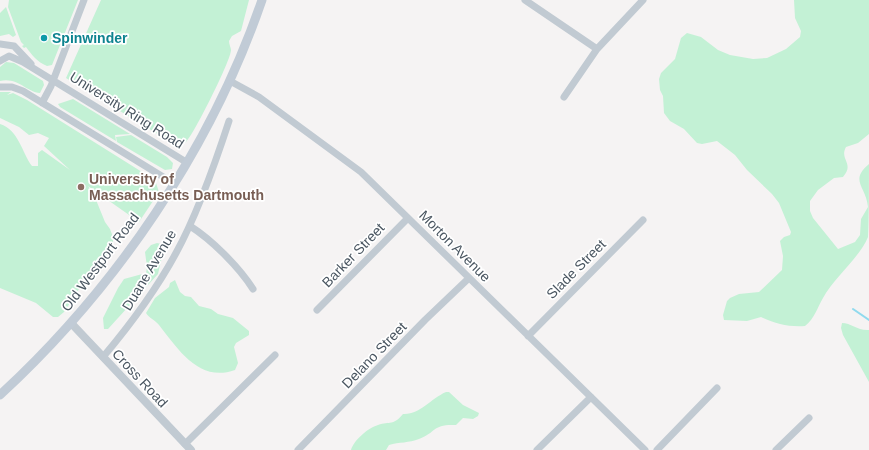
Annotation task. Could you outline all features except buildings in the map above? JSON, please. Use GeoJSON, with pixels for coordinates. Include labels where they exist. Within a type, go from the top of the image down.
{"type":"FeatureCollection","features":[{"type":"Feature","properties":{"kind":"main road","name":"Old Westport Road"},"geometry":{"type":"LineString","coordinates":[[0,395],[71,323],[127,254],[186,162],[230,81],[262,0]]}},
{"type":"Feature","properties":{"kind":"street","name":"University Ring Road"},"geometry":{"type":"LineString","coordinates":[[42,103],[53,80],[84,0]]}},
{"type":"Feature","properties":{"kind":"street"},"geometry":{"type":"LineString","coordinates":[[525,0],[597,49]]}},
{"type":"Feature","properties":{"kind":"street"},"geometry":{"type":"LineString","coordinates":[[564,97],[597,49],[643,0]]}},
{"type":"Feature","properties":{"kind":"street"},"geometry":{"type":"LineString","coordinates":[[0,44],[9,44],[17,48],[39,72]]}},
{"type":"Feature","properties":{"kind":"street","name":"University Ring Road"},"geometry":{"type":"LineString","coordinates":[[0,61],[11,56],[53,80],[186,162]]}},
{"type":"Feature","properties":{"kind":"street","name":"Morton Avenue"},"geometry":{"type":"LineString","coordinates":[[230,81],[259,97],[361,172],[645,450]]}},
{"type":"Feature","properties":{"kind":"street"},"geometry":{"type":"LineString","coordinates":[[0,87],[17,89],[173,183]]}},
{"type":"Feature","properties":{"kind":"street","name":"Duane Avenue"},"geometry":{"type":"LineString","coordinates":[[103,357],[132,322],[164,274],[190,226],[229,121]]}},
{"type":"Feature","properties":{"kind":"street","name":"Barker Street"},"geometry":{"type":"LineString","coordinates":[[317,310],[408,218]]}},
{"type":"Feature","properties":{"kind":"street","name":"Slade Street"},"geometry":{"type":"LineString","coordinates":[[528,336],[643,220]]}},
{"type":"Feature","properties":{"kind":"street"},"geometry":{"type":"LineString","coordinates":[[190,226],[204,235],[244,275],[254,289]]}},
{"type":"Feature","properties":{"kind":"street","name":"Delano Street"},"geometry":{"type":"LineString","coordinates":[[298,450],[469,278]]}},
{"type":"Feature","properties":{"kind":"street","name":"Cross Road"},"geometry":{"type":"LineString","coordinates":[[71,323],[188,447]]}},
{"type":"Feature","properties":{"kind":"street"},"geometry":{"type":"LineString","coordinates":[[188,447],[276,355]]}},
{"type":"Feature","properties":{"kind":"street"},"geometry":{"type":"LineString","coordinates":[[657,450],[716,388]]}},
{"type":"Feature","properties":{"kind":"street"},"geometry":{"type":"LineString","coordinates":[[537,450],[591,397]]}},
{"type":"Feature","properties":{"kind":"street"},"geometry":{"type":"LineString","coordinates":[[776,450],[809,418]]}},
{"type":"Feature","properties":{"kind":"green space"},"geometry":{"type":"Polygon","coordinates":[[[9,0],[78,0],[52,65],[47,66],[40,62],[26,47],[24,48],[22,46],[24,45],[21,42],[8,7],[9,0]]]}},
{"type":"Feature","properties":{"kind":"green space"},"geometry":{"type":"Polygon","coordinates":[[[101,0],[249,0],[241,31],[232,36],[229,41],[231,50],[219,81],[204,112],[186,142],[177,145],[169,141],[66,78],[101,0]]]}},
{"type":"Feature","properties":{"kind":"green space"},"geometry":{"type":"Polygon","coordinates":[[[794,0],[869,0],[869,134],[858,143],[846,147],[844,155],[848,168],[843,177],[834,178],[818,190],[810,201],[810,211],[813,218],[838,249],[855,242],[860,235],[861,219],[868,207],[867,200],[859,180],[863,170],[869,164],[868,237],[853,260],[828,290],[814,316],[805,326],[793,326],[772,322],[761,317],[747,321],[724,320],[723,315],[727,301],[730,298],[739,294],[759,292],[782,270],[783,256],[780,241],[784,237],[790,235],[791,232],[779,203],[772,194],[747,170],[735,155],[717,141],[702,144],[697,143],[684,129],[670,121],[664,113],[663,96],[660,90],[659,79],[661,73],[675,59],[681,38],[687,33],[701,37],[718,50],[730,55],[753,59],[767,58],[786,49],[800,37],[801,31],[795,18],[794,0]]]}},
{"type":"Feature","properties":{"kind":"green space"},"geometry":{"type":"Polygon","coordinates":[[[6,7],[16,35],[13,37],[9,34],[0,36],[0,13],[6,7]]]}},
{"type":"Feature","properties":{"kind":"green space"},"geometry":{"type":"Polygon","coordinates":[[[6,62],[14,63],[43,81],[44,85],[40,93],[12,81],[0,81],[0,67],[6,62]]]}},
{"type":"Feature","properties":{"kind":"green space"},"geometry":{"type":"Polygon","coordinates":[[[0,92],[11,92],[7,95],[13,93],[27,100],[150,177],[156,183],[159,192],[139,222],[88,186],[94,195],[105,222],[110,229],[113,237],[113,246],[91,278],[79,289],[64,312],[58,317],[53,317],[36,303],[0,288],[0,124],[12,131],[16,136],[32,166],[38,166],[38,153],[42,150],[70,170],[44,146],[49,138],[38,133],[29,135],[19,127],[0,118],[0,92]]]}},
{"type":"Feature","properties":{"kind":"green space"},"geometry":{"type":"Polygon","coordinates":[[[73,99],[130,134],[115,135],[116,141],[60,107],[58,104],[73,99]]]}},
{"type":"Feature","properties":{"kind":"green space"},"geometry":{"type":"Polygon","coordinates":[[[131,135],[167,157],[173,163],[172,169],[165,170],[117,142],[116,137],[131,135]]]}},
{"type":"Feature","properties":{"kind":"green space"},"geometry":{"type":"Polygon","coordinates":[[[157,243],[161,244],[164,248],[158,274],[108,329],[104,329],[103,318],[118,288],[124,279],[146,273],[147,267],[145,252],[151,245],[157,243]]]}},
{"type":"Feature","properties":{"kind":"green space"},"geometry":{"type":"Polygon","coordinates":[[[175,280],[180,292],[185,296],[191,297],[199,306],[211,309],[218,314],[233,318],[249,331],[249,335],[236,343],[234,347],[238,363],[235,370],[222,373],[211,372],[200,368],[182,353],[159,325],[146,313],[155,298],[175,280]]]}},
{"type":"Feature","properties":{"kind":"green space"},"geometry":{"type":"Polygon","coordinates":[[[842,323],[869,330],[869,382],[843,335],[841,328],[842,323]]]}},
{"type":"Feature","properties":{"kind":"green space"},"geometry":{"type":"Polygon","coordinates":[[[446,392],[449,392],[463,405],[479,413],[478,416],[473,419],[463,418],[456,425],[438,427],[425,436],[415,440],[389,445],[386,450],[351,450],[358,438],[370,429],[378,425],[394,422],[403,414],[415,412],[446,392]]]}},
{"type":"Feature","properties":{"kind":"waterway"},"geometry":{"type":"LineString","coordinates":[[853,309],[869,320]]}},
{"type":"Feature","properties":{"kind":"place","name":"Spinwinder"},"geometry":{"type":"Point","coordinates":[44,38]}},
{"type":"Feature","properties":{"kind":"place","name":"University of Massachusetts Dartmouth"},"geometry":{"type":"Point","coordinates":[81,187]}}]}
